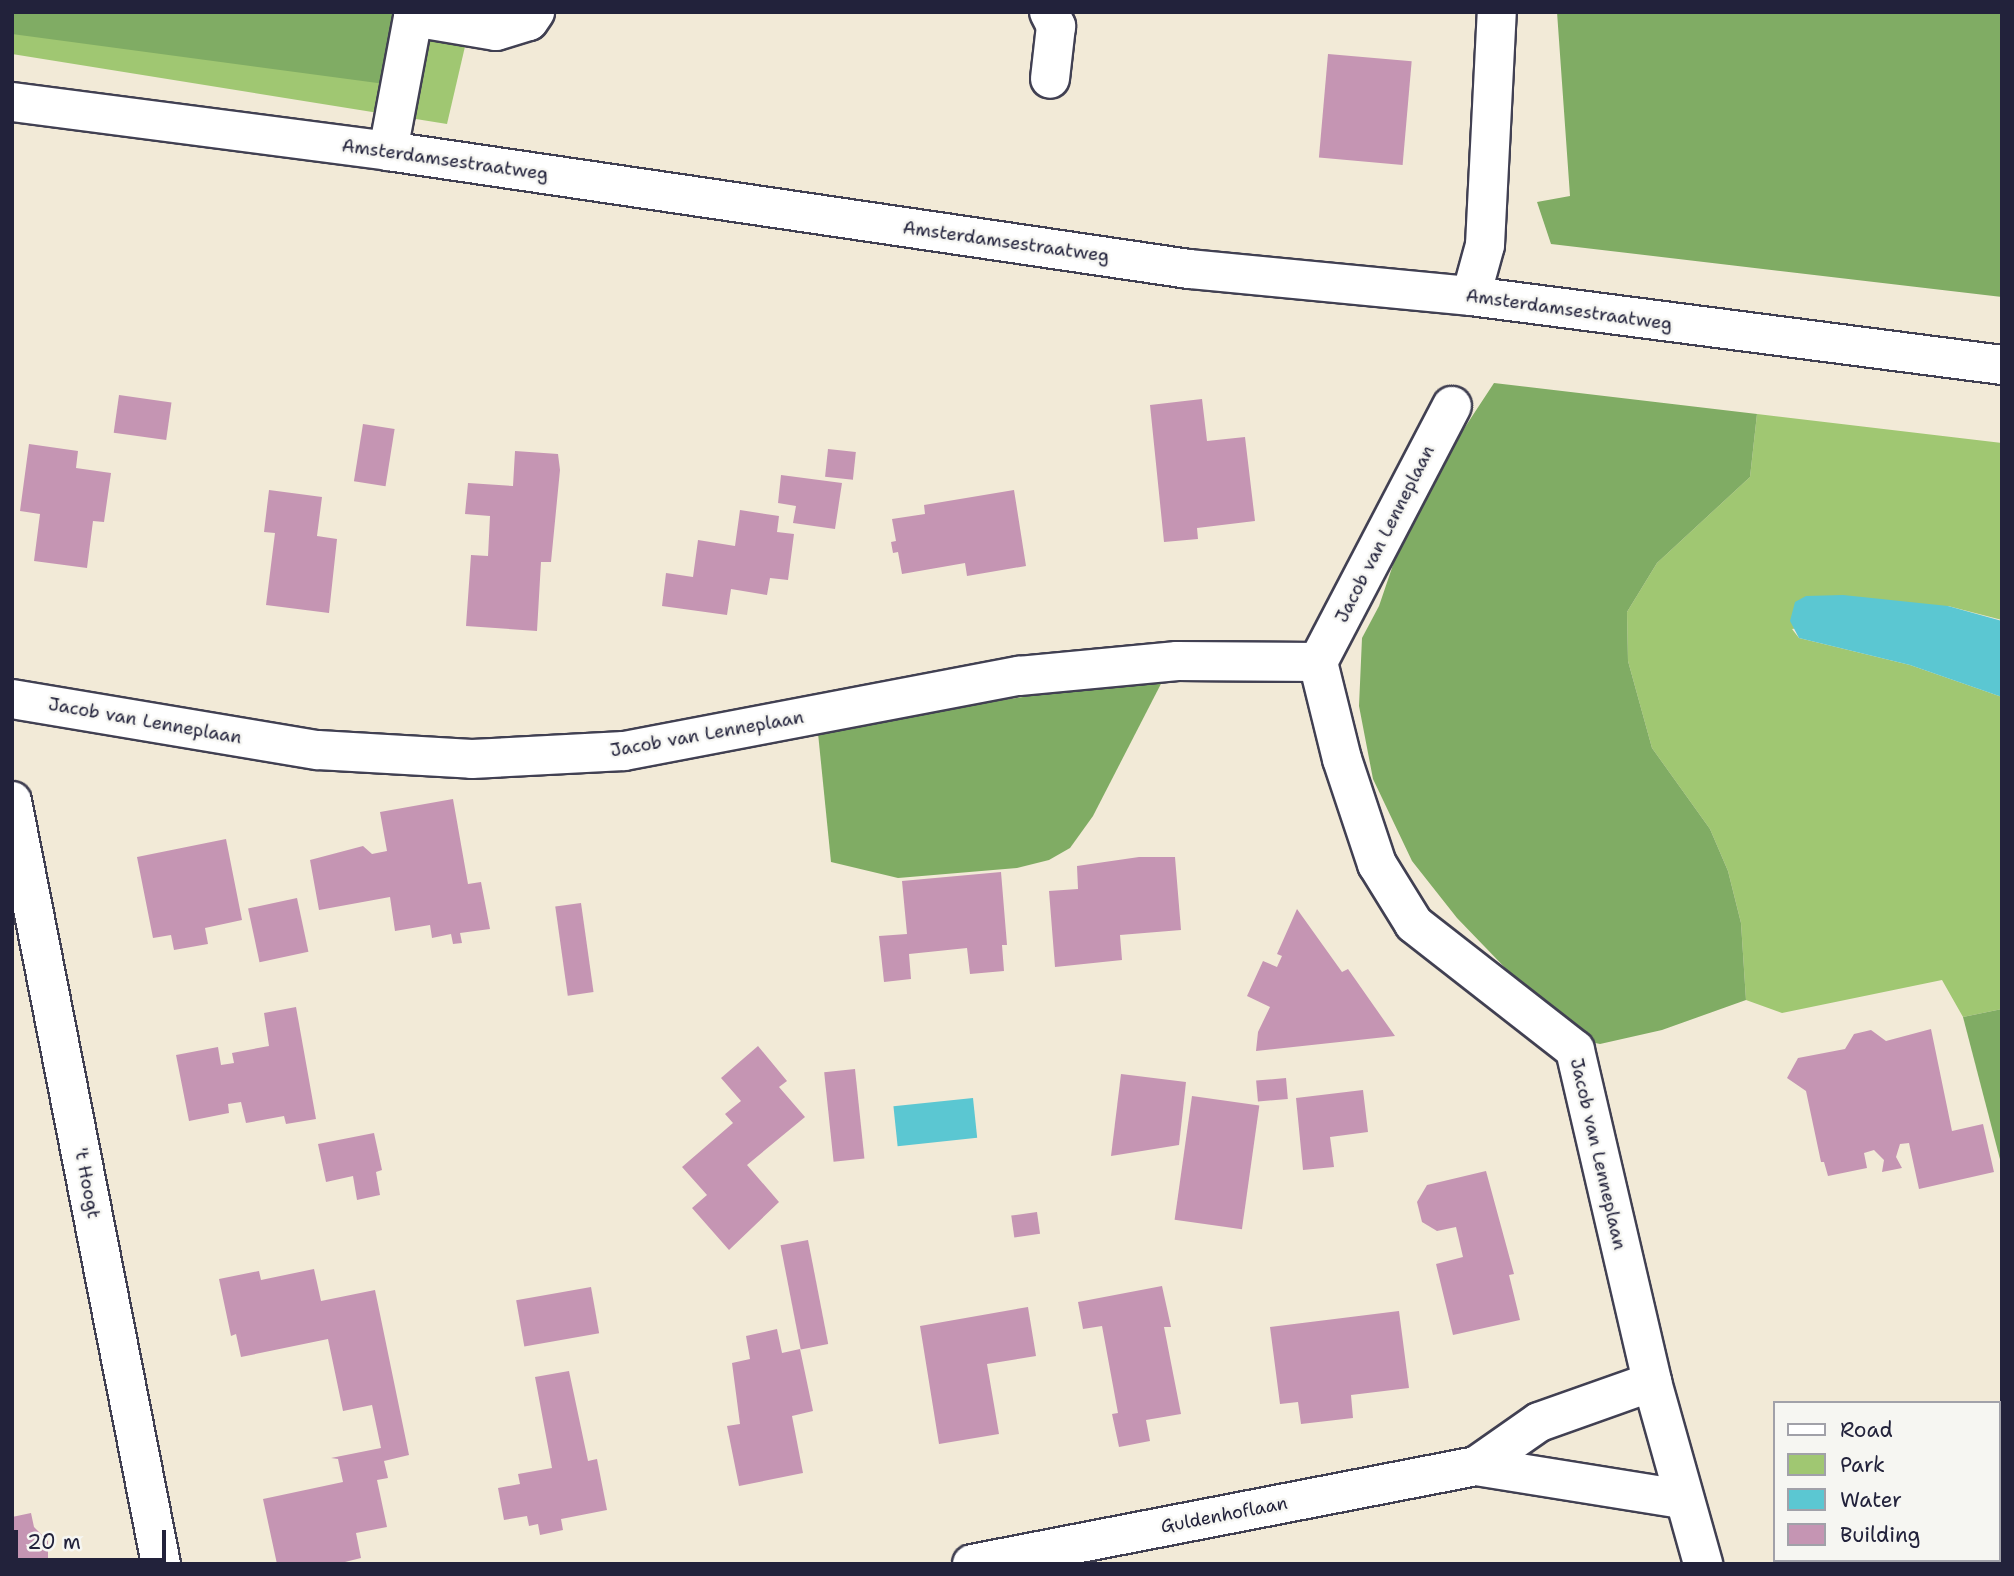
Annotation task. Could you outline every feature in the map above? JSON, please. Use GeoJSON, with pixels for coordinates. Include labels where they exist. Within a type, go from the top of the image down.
{"type":"FeatureCollection","features":[{"type":"Feature","properties":{"kind":"street"},"geometry":{"type":"LineString","coordinates":[[388,151],[413,14],[496,30],[529,21],[535,12]]}},
{"type":"Feature","properties":{"kind":"street"},"geometry":{"type":"LineString","coordinates":[[1049,12],[1056,26],[1050,79]]}},
{"type":"Feature","properties":{"kind":"street"},"geometry":{"type":"LineString","coordinates":[[1471,296],[1485,245],[1497,12]]}},
{"type":"Feature","properties":{"kind":"street","name":"Amsterdamsestraatweg"},"geometry":{"type":"LineString","coordinates":[[12,102],[388,151],[1189,269],[1471,296],[2002,365]]}},
{"type":"Feature","properties":{"kind":"street","name":"Jacob van Lenneplaan"},"geometry":{"type":"LineString","coordinates":[[1451,406],[1318,662],[1342,759],[1377,864],[1414,924],[1574,1050],[1681,1499],[1703,1564]]}},
{"type":"Feature","properties":{"kind":"street","name":"Jacob van Lenneplaan"},"geometry":{"type":"LineString","coordinates":[[12,699],[318,750],[472,759],[624,751],[1019,676],[1177,661],[1318,662]]}},
{"type":"Feature","properties":{"kind":"street","name":"'t Hoogt"},"geometry":{"type":"LineString","coordinates":[[12,801],[161,1564]]}},
{"type":"Feature","properties":{"kind":"street","name":"Guldenhoflaan"},"geometry":{"type":"LineString","coordinates":[[1476,1466],[1539,1422],[1652,1382]]}},
{"type":"Feature","properties":{"kind":"street","name":"Guldenhoflaan"},"geometry":{"type":"LineString","coordinates":[[972,1564],[1476,1466],[1681,1499]]}},
{"type":"Feature","properties":{"kind":"green space"},"geometry":{"type":"Polygon","coordinates":[[[12,12],[473,12],[447,124],[12,54],[12,12]]]}},
{"type":"Feature","properties":{"kind":"green space"},"geometry":{"type":"Polygon","coordinates":[[[12,12],[396,12],[385,84],[12,34],[12,12]]]}},
{"type":"Feature","properties":{"kind":"green space"},"geometry":{"type":"Polygon","coordinates":[[[1557,12],[2002,12],[2002,297],[1551,244],[1537,202],[1570,196],[1557,12]]]}},
{"type":"Feature","properties":{"kind":"green space"},"geometry":{"type":"Polygon","coordinates":[[[1494,383],[1757,414],[1750,477],[1657,563],[1627,612],[1628,661],[1652,748],[1710,829],[1728,871],[1741,923],[1746,1000],[1662,1030],[1600,1044],[1586,1041],[1512,975],[1457,918],[1412,861],[1373,779],[1359,706],[1362,638],[1379,606],[1395,559],[1446,456],[1494,383]]]}},
{"type":"Feature","properties":{"kind":"green space"},"geometry":{"type":"Polygon","coordinates":[[[1757,414],[2002,443],[2002,620],[1948,606],[1792,629],[1799,638],[1910,665],[2002,697],[2002,1009],[1963,1017],[1942,980],[1782,1013],[1746,1000],[1741,923],[1728,871],[1710,829],[1652,748],[1628,661],[1627,612],[1657,563],[1750,477],[1757,414]]]}},
{"type":"Feature","properties":{"kind":"green space"},"geometry":{"type":"Polygon","coordinates":[[[1165,676],[1093,816],[1070,848],[1049,860],[1017,868],[898,878],[831,862],[818,733],[929,711],[1165,676]]]}},
{"type":"Feature","properties":{"kind":"green space"},"geometry":{"type":"Polygon","coordinates":[[[2002,1009],[2002,1167],[1963,1017],[2002,1009]]]}},
{"type":"Feature","properties":{"kind":"water"},"geometry":{"type":"Polygon","coordinates":[[[1843,595],[1948,606],[2002,621],[2002,697],[1910,665],[1799,638],[1790,621],[1795,602],[1806,596],[1843,595]]]}},
{"type":"Feature","properties":{"kind":"water"},"geometry":{"type":"Polygon","coordinates":[[[973,1098],[977,1138],[898,1146],[893,1106],[973,1098]]]}},
{"type":"Feature","properties":{"kind":"building"},"geometry":{"type":"Polygon","coordinates":[[[1328,54],[1412,61],[1403,165],[1319,158],[1328,54]]]}},
{"type":"Feature","properties":{"kind":"building"},"geometry":{"type":"Polygon","coordinates":[[[119,395],[171,402],[166,440],[114,433],[119,395]]]}},
{"type":"Feature","properties":{"kind":"building"},"geometry":{"type":"Polygon","coordinates":[[[1202,399],[1207,441],[1245,437],[1255,521],[1197,528],[1198,539],[1164,542],[1150,405],[1202,399]]]}},
{"type":"Feature","properties":{"kind":"building"},"geometry":{"type":"Polygon","coordinates":[[[363,424],[395,429],[386,486],[354,481],[363,424]]]}},
{"type":"Feature","properties":{"kind":"building"},"geometry":{"type":"Polygon","coordinates":[[[29,444],[78,451],[76,468],[111,473],[104,522],[93,521],[87,568],[34,561],[40,514],[20,511],[29,444]]]}},
{"type":"Feature","properties":{"kind":"building"},"geometry":{"type":"Polygon","coordinates":[[[828,449],[856,452],[853,480],[825,477],[828,449]]]}},
{"type":"Feature","properties":{"kind":"building"},"geometry":{"type":"Polygon","coordinates":[[[515,451],[558,454],[560,470],[551,562],[541,562],[537,631],[466,626],[471,555],[488,556],[490,516],[465,514],[468,483],[513,486],[515,451]]]}},
{"type":"Feature","properties":{"kind":"building"},"geometry":{"type":"Polygon","coordinates":[[[781,475],[842,483],[835,529],[793,523],[796,506],[778,503],[781,475]]]}},
{"type":"Feature","properties":{"kind":"building"},"geometry":{"type":"Polygon","coordinates":[[[269,490],[322,497],[317,536],[337,539],[329,613],[266,605],[275,533],[264,532],[269,490]]]}},
{"type":"Feature","properties":{"kind":"building"},"geometry":{"type":"Polygon","coordinates":[[[1014,490],[1026,566],[967,576],[965,563],[902,574],[898,552],[893,553],[891,542],[896,541],[892,519],[925,514],[924,505],[1014,490]]]}},
{"type":"Feature","properties":{"kind":"building"},"geometry":{"type":"Polygon","coordinates":[[[740,510],[779,516],[777,532],[794,534],[788,580],[770,578],[767,595],[731,589],[727,615],[662,606],[666,573],[693,577],[698,540],[735,546],[740,510]]]}},
{"type":"Feature","properties":{"kind":"building"},"geometry":{"type":"Polygon","coordinates":[[[453,799],[468,884],[481,882],[490,929],[460,933],[462,943],[453,944],[451,934],[432,938],[430,925],[395,931],[390,897],[319,910],[310,860],[363,846],[372,854],[387,851],[380,812],[453,799]]]}},
{"type":"Feature","properties":{"kind":"building"},"geometry":{"type":"Polygon","coordinates":[[[226,839],[242,920],[205,928],[208,944],[174,950],[171,935],[153,938],[137,857],[226,839]]]}},
{"type":"Feature","properties":{"kind":"building"},"geometry":{"type":"Polygon","coordinates":[[[1139,857],[1175,857],[1181,930],[1120,935],[1122,960],[1055,967],[1049,891],[1078,889],[1077,866],[1139,857]]]}},
{"type":"Feature","properties":{"kind":"building"},"geometry":{"type":"Polygon","coordinates":[[[1001,872],[1007,945],[1002,945],[1004,971],[970,974],[967,948],[909,954],[911,979],[884,982],[879,936],[907,934],[902,881],[1001,872]]]}},
{"type":"Feature","properties":{"kind":"building"},"geometry":{"type":"Polygon","coordinates":[[[297,898],[308,952],[260,962],[248,908],[297,898]]]}},
{"type":"Feature","properties":{"kind":"building"},"geometry":{"type":"Polygon","coordinates":[[[581,903],[594,992],[568,996],[555,907],[581,903]]]}},
{"type":"Feature","properties":{"kind":"building"},"geometry":{"type":"Polygon","coordinates":[[[1297,909],[1342,972],[1348,969],[1395,1036],[1256,1051],[1258,1032],[1270,1007],[1247,996],[1263,961],[1277,967],[1282,956],[1277,954],[1297,909]]]}},
{"type":"Feature","properties":{"kind":"building"},"geometry":{"type":"Polygon","coordinates":[[[296,1007],[316,1119],[286,1124],[284,1116],[246,1123],[241,1102],[228,1104],[229,1113],[189,1121],[176,1055],[218,1047],[221,1065],[234,1063],[232,1053],[269,1046],[264,1013],[296,1007]]]}},
{"type":"Feature","properties":{"kind":"building"},"geometry":{"type":"Polygon","coordinates":[[[1931,1029],[1952,1131],[1983,1124],[1994,1172],[1919,1189],[1909,1143],[1900,1144],[1896,1157],[1902,1168],[1882,1172],[1884,1160],[1874,1150],[1864,1153],[1867,1168],[1828,1176],[1824,1162],[1821,1162],[1806,1091],[1787,1078],[1798,1058],[1845,1049],[1854,1034],[1871,1030],[1886,1041],[1931,1029]]]}},
{"type":"Feature","properties":{"kind":"building"},"geometry":{"type":"Polygon","coordinates":[[[758,1046],[787,1081],[779,1087],[805,1117],[747,1165],[779,1202],[729,1250],[692,1208],[707,1195],[682,1167],[733,1123],[725,1114],[741,1101],[721,1078],[758,1046]]]}},
{"type":"Feature","properties":{"kind":"building"},"geometry":{"type":"Polygon","coordinates":[[[855,1069],[864,1159],[834,1162],[824,1072],[855,1069]]]}},
{"type":"Feature","properties":{"kind":"building"},"geometry":{"type":"Polygon","coordinates":[[[1121,1074],[1186,1082],[1179,1145],[1111,1156],[1121,1074]]]}},
{"type":"Feature","properties":{"kind":"building"},"geometry":{"type":"Polygon","coordinates":[[[1286,1078],[1288,1099],[1258,1102],[1256,1081],[1286,1078]]]}},
{"type":"Feature","properties":{"kind":"building"},"geometry":{"type":"Polygon","coordinates":[[[1363,1090],[1368,1132],[1330,1137],[1334,1167],[1303,1170],[1296,1098],[1363,1090]]]}},
{"type":"Feature","properties":{"kind":"building"},"geometry":{"type":"Polygon","coordinates":[[[1192,1096],[1259,1105],[1242,1229],[1175,1220],[1192,1096]]]}},
{"type":"Feature","properties":{"kind":"building"},"geometry":{"type":"Polygon","coordinates":[[[374,1133],[382,1170],[376,1172],[380,1195],[357,1200],[353,1176],[326,1182],[318,1144],[374,1133]]]}},
{"type":"Feature","properties":{"kind":"building"},"geometry":{"type":"Polygon","coordinates":[[[1486,1171],[1514,1274],[1509,1275],[1520,1320],[1453,1335],[1436,1264],[1463,1257],[1456,1227],[1437,1231],[1422,1222],[1417,1202],[1427,1185],[1486,1171]]]}},
{"type":"Feature","properties":{"kind":"building"},"geometry":{"type":"Polygon","coordinates":[[[1037,1212],[1040,1234],[1014,1237],[1011,1216],[1037,1212]]]}},
{"type":"Feature","properties":{"kind":"building"},"geometry":{"type":"Polygon","coordinates":[[[808,1240],[828,1344],[801,1349],[781,1245],[808,1240]]]}},
{"type":"Feature","properties":{"kind":"building"},"geometry":{"type":"Polygon","coordinates":[[[314,1269],[321,1301],[375,1290],[409,1455],[384,1461],[388,1478],[377,1480],[387,1527],[356,1533],[361,1558],[337,1564],[277,1564],[263,1499],[343,1482],[338,1459],[331,1458],[381,1448],[372,1405],[343,1411],[328,1339],[241,1357],[236,1334],[231,1336],[219,1279],[259,1271],[261,1280],[314,1269]]]}},
{"type":"Feature","properties":{"kind":"building"},"geometry":{"type":"Polygon","coordinates":[[[1162,1286],[1171,1327],[1164,1327],[1181,1414],[1146,1420],[1150,1441],[1119,1447],[1112,1414],[1118,1413],[1102,1326],[1083,1329],[1078,1302],[1162,1286]]]}},
{"type":"Feature","properties":{"kind":"building"},"geometry":{"type":"Polygon","coordinates":[[[591,1287],[599,1333],[524,1346],[516,1300],[591,1287]]]}},
{"type":"Feature","properties":{"kind":"building"},"geometry":{"type":"Polygon","coordinates":[[[1028,1307],[1036,1356],[987,1364],[999,1434],[939,1444],[920,1326],[1028,1307]]]}},
{"type":"Feature","properties":{"kind":"building"},"geometry":{"type":"Polygon","coordinates":[[[1399,1311],[1409,1388],[1351,1395],[1353,1418],[1301,1424],[1298,1402],[1280,1404],[1270,1327],[1399,1311]]]}},
{"type":"Feature","properties":{"kind":"building"},"geometry":{"type":"Polygon","coordinates":[[[777,1329],[782,1353],[800,1349],[813,1411],[792,1416],[803,1473],[739,1486],[727,1426],[740,1424],[732,1363],[750,1359],[746,1336],[777,1329]]]}},
{"type":"Feature","properties":{"kind":"building"},"geometry":{"type":"Polygon","coordinates":[[[569,1371],[588,1461],[597,1459],[607,1510],[561,1519],[563,1530],[540,1535],[538,1524],[529,1526],[527,1516],[504,1520],[498,1488],[520,1484],[518,1474],[552,1468],[535,1377],[569,1371]]]}},
{"type":"Feature","properties":{"kind":"building"},"geometry":{"type":"Polygon","coordinates":[[[31,1513],[34,1527],[48,1541],[48,1559],[45,1564],[12,1564],[12,1517],[31,1513]]]}},
{"type":"Feature","properties":{"kind":"building"},"geometry":{"type":"Polygon","coordinates":[[[1840,1562],[1946,1562],[1946,1564],[1840,1562]]]}}]}
